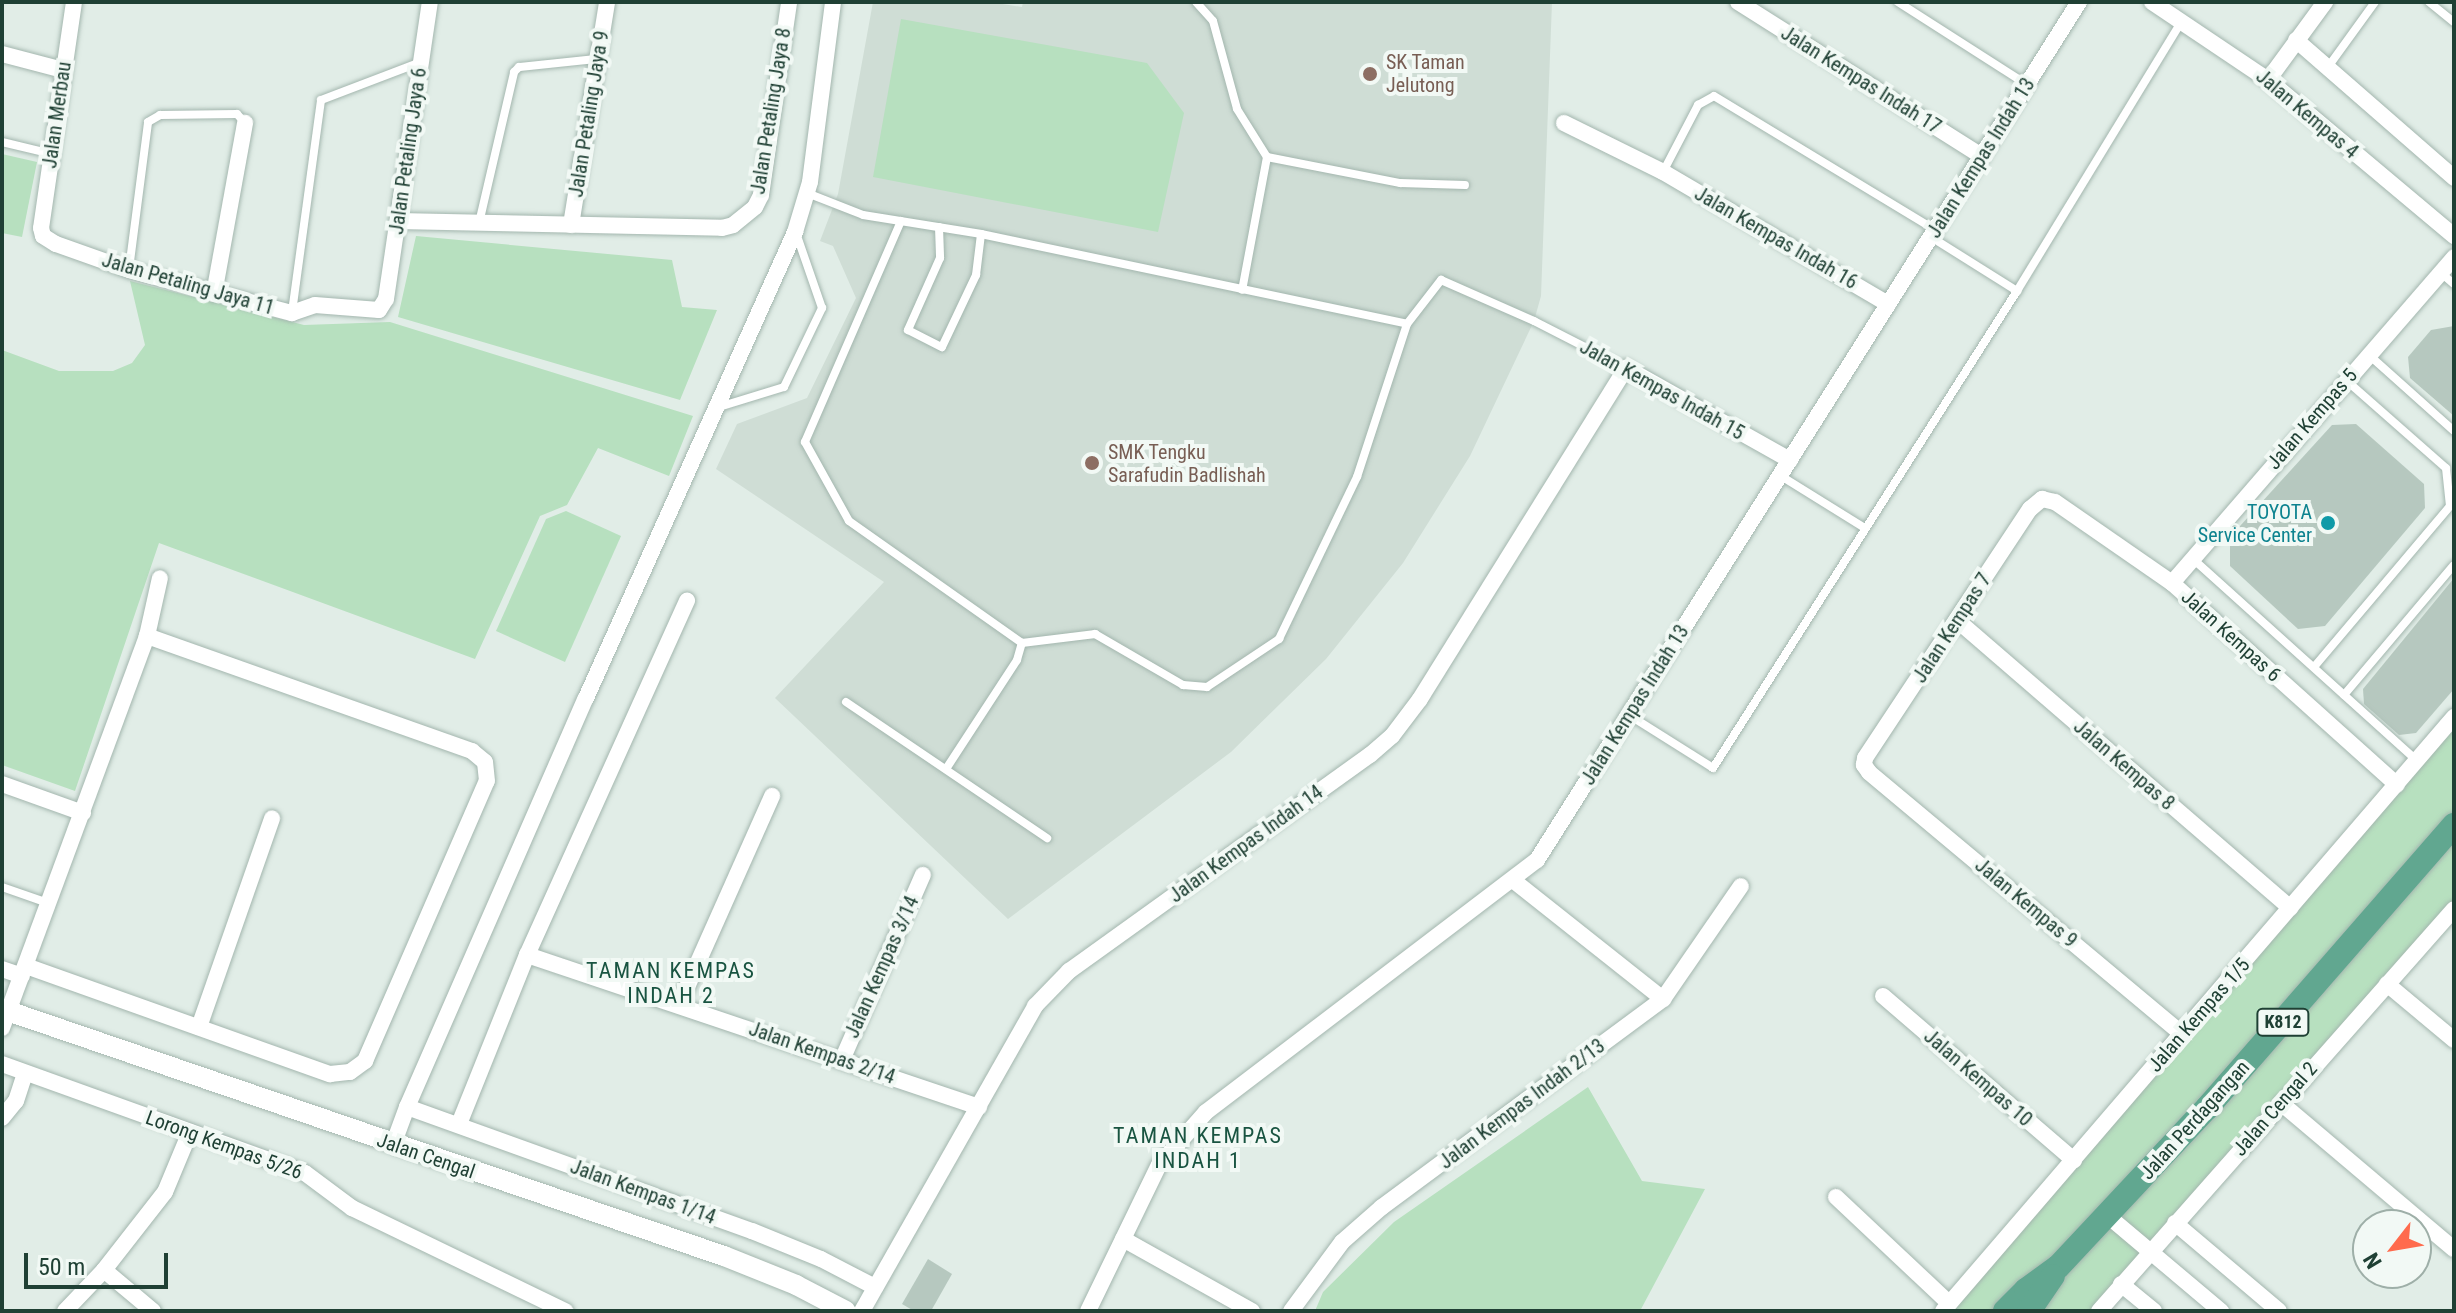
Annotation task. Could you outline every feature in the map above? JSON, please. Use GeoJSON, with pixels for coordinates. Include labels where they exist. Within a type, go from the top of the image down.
{"type":"FeatureCollection","features":[{"type":"Feature","properties":{"kind":"main road","name":"Jalan Perdagangan"},"geometry":{"type":"LineString","coordinates":[[2005,1311],[2026,1290],[2058,1267],[2108,1216],[2207,1108],[2454,825]]}},
{"type":"Feature","properties":{"kind":"main road","name":"Jalan Perdagangan"},"geometry":{"type":"LineString","coordinates":[[2029,1311],[2058,1267]]}},
{"type":"Feature","properties":{"kind":"street","name":"Jalan Merbau"},"geometry":{"type":"LineString","coordinates":[[41,228],[74,2]]}},
{"type":"Feature","properties":{"kind":"street","name":"Jalan Petaling Jaya 6"},"geometry":{"type":"LineString","coordinates":[[386,299],[430,2]]}},
{"type":"Feature","properties":{"kind":"street","name":"Jalan Petaling Jaya 9"},"geometry":{"type":"LineString","coordinates":[[571,225],[607,2]]}},
{"type":"Feature","properties":{"kind":"street","name":"Jalan Petaling Jaya 8"},"geometry":{"type":"LineString","coordinates":[[571,225],[722,228],[746,217],[761,195],[789,2]]}},
{"type":"Feature","properties":{"kind":"street"},"geometry":{"type":"LineString","coordinates":[[393,1145],[407,1107],[795,232],[807,193],[833,2]]}},
{"type":"Feature","properties":{"kind":"street","name":"Jalan Kempas Indah 17"},"geometry":{"type":"LineString","coordinates":[[1739,2],[1982,156]]}},
{"type":"Feature","properties":{"kind":"street","name":"Jalan Kempas 4"},"geometry":{"type":"LineString","coordinates":[[2152,2],[2268,80],[2454,236]]}},
{"type":"Feature","properties":{"kind":"street"},"geometry":{"type":"LineString","coordinates":[[2268,80],[2325,2]]}},
{"type":"Feature","properties":{"kind":"street","name":"Jalan Kempas Indah 13"},"geometry":{"type":"LineString","coordinates":[[1088,1311],[1159,1165],[1206,1112],[1514,881],[1537,860],[2076,3]]}},
{"type":"Feature","properties":{"kind":"street"},"geometry":{"type":"LineString","coordinates":[[2296,40],[2454,178]]}},
{"type":"Feature","properties":{"kind":"street"},"geometry":{"type":"LineString","coordinates":[[2,54],[63,70]]}},
{"type":"Feature","properties":{"kind":"street"},"geometry":{"type":"LineString","coordinates":[[214,294],[245,123]]}},
{"type":"Feature","properties":{"kind":"street","name":"Jalan Kempas Indah 16"},"geometry":{"type":"LineString","coordinates":[[1564,123],[1663,172],[1888,304]]}},
{"type":"Feature","properties":{"kind":"street"},"geometry":{"type":"LineString","coordinates":[[398,221],[571,225]]}},
{"type":"Feature","properties":{"kind":"street","name":"Jalan Petaling Jaya 11"},"geometry":{"type":"LineString","coordinates":[[41,228],[43,236],[56,244],[129,270],[292,313],[315,305],[379,310],[386,299]]}},
{"type":"Feature","properties":{"kind":"street","name":"Jalan Kempas 5"},"geometry":{"type":"LineString","coordinates":[[2172,583],[2454,257]]}},
{"type":"Feature","properties":{"kind":"street","name":"Jalan Kempas Indah 15"},"geometry":{"type":"LineString","coordinates":[[1626,368],[1790,460]]}},
{"type":"Feature","properties":{"kind":"street","name":"Jalan Kempas Indah 14"},"geometry":{"type":"LineString","coordinates":[[862,1311],[1035,1006],[1069,971],[1370,755],[1392,736],[1420,699],[1626,368]]}},
{"type":"Feature","properties":{"kind":"street","name":"Jalan Kempas 7"},"geometry":{"type":"LineString","coordinates":[[1869,772],[1865,758],[2030,509],[2042,499],[2055,502]]}},
{"type":"Feature","properties":{"kind":"street","name":"Jalan Kempas 6"},"geometry":{"type":"LineString","coordinates":[[2055,502],[2172,583],[2397,785]]}},
{"type":"Feature","properties":{"kind":"street"},"geometry":{"type":"LineString","coordinates":[[4,1016],[24,971],[147,636],[160,578]]}},
{"type":"Feature","properties":{"kind":"street"},"geometry":{"type":"LineString","coordinates":[[459,1124],[527,955],[687,600]]}},
{"type":"Feature","properties":{"kind":"street","name":"Jalan Kempas 8"},"geometry":{"type":"LineString","coordinates":[[1958,621],[2290,908]]}},
{"type":"Feature","properties":{"kind":"street"},"geometry":{"type":"LineString","coordinates":[[2,969],[24,971],[199,1027],[330,1074],[350,1072],[365,1061],[487,781],[485,762],[472,751],[147,636]]}},
{"type":"Feature","properties":{"kind":"street","name":"Jalan Kempas 1/5"},"geometry":{"type":"LineString","coordinates":[[1946,1307],[2454,717]]}},
{"type":"Feature","properties":{"kind":"street","name":"Jalan Kempas 9"},"geometry":{"type":"LineString","coordinates":[[1869,772],[2182,1034]]}},
{"type":"Feature","properties":{"kind":"street"},"geometry":{"type":"LineString","coordinates":[[2,784],[83,813]]}},
{"type":"Feature","properties":{"kind":"street"},"geometry":{"type":"LineString","coordinates":[[679,1005],[772,796]]}},
{"type":"Feature","properties":{"kind":"street"},"geometry":{"type":"LineString","coordinates":[[199,1027],[272,818]]}},
{"type":"Feature","properties":{"kind":"street","name":"Jalan Kempas 3/14"},"geometry":{"type":"LineString","coordinates":[[842,1060],[923,875]]}},
{"type":"Feature","properties":{"kind":"street"},"geometry":{"type":"LineString","coordinates":[[1514,881],[1663,999]]}},
{"type":"Feature","properties":{"kind":"street","name":"Jalan Kempas Indah 2/13"},"geometry":{"type":"LineString","coordinates":[[1291,1311],[1342,1242],[1382,1207],[1663,999],[1741,886]]}},
{"type":"Feature","properties":{"kind":"street","name":"Jalan Cengal 2"},"geometry":{"type":"LineString","coordinates":[[2099,1311],[2454,909]]}},
{"type":"Feature","properties":{"kind":"street","name":"Jalan Kempas 2/14"},"geometry":{"type":"LineString","coordinates":[[527,955],[979,1107]]}},
{"type":"Feature","properties":{"kind":"street"},"geometry":{"type":"LineString","coordinates":[[2387,984],[2454,1040]]}},
{"type":"Feature","properties":{"kind":"street","name":"Jalan Kempas 10"},"geometry":{"type":"LineString","coordinates":[[1883,996],[2074,1160]]}},
{"type":"Feature","properties":{"kind":"street","name":"Jalan Cengal"},"geometry":{"type":"LineString","coordinates":[[4,1016],[724,1256],[796,1285],[846,1311]]}},
{"type":"Feature","properties":{"kind":"street","name":"Lorong Kempas 5/26"},"geometry":{"type":"LineString","coordinates":[[2,1064],[305,1173],[352,1208],[565,1311]]}},
{"type":"Feature","properties":{"kind":"street"},"geometry":{"type":"LineString","coordinates":[[2,1118],[16,1101],[25,1073]]}},
{"type":"Feature","properties":{"kind":"street"},"geometry":{"type":"LineString","coordinates":[[2281,1103],[2454,1249]]}},
{"type":"Feature","properties":{"kind":"street","name":"Jalan Kempas 1/14"},"geometry":{"type":"LineString","coordinates":[[407,1107],[752,1231],[821,1259],[875,1287]]}},
{"type":"Feature","properties":{"kind":"street"},"geometry":{"type":"LineString","coordinates":[[65,1311],[104,1270],[165,1192],[190,1132]]}},
{"type":"Feature","properties":{"kind":"street"},"geometry":{"type":"LineString","coordinates":[[1836,1197],[1946,1307]]}},
{"type":"Feature","properties":{"kind":"street"},"geometry":{"type":"LineString","coordinates":[[2108,1216],[2221,1311]]}},
{"type":"Feature","properties":{"kind":"street"},"geometry":{"type":"LineString","coordinates":[[2175,1223],[2279,1311]]}},
{"type":"Feature","properties":{"kind":"street"},"geometry":{"type":"LineString","coordinates":[[1123,1239],[1252,1311]]}},
{"type":"Feature","properties":{"kind":"street"},"geometry":{"type":"LineString","coordinates":[[104,1270],[153,1311]]}},
{"type":"Feature","properties":{"kind":"street"},"geometry":{"type":"LineString","coordinates":[[2121,1284],[2154,1311]]}},
{"type":"Feature","properties":{"kind":"lane"},"geometry":{"type":"LineString","coordinates":[[1196,2],[1213,21],[1237,109],[1267,157],[1242,290]]}},
{"type":"Feature","properties":{"kind":"lane"},"geometry":{"type":"LineString","coordinates":[[1898,2],[2027,85]]}},
{"type":"Feature","properties":{"kind":"lane"},"geometry":{"type":"LineString","coordinates":[[2327,67],[2375,2]]}},
{"type":"Feature","properties":{"kind":"lane"},"geometry":{"type":"LineString","coordinates":[[2429,2],[2454,22]]}},
{"type":"Feature","properties":{"kind":"lane"},"geometry":{"type":"LineString","coordinates":[[1629,715],[1713,768],[2017,291],[2182,21]]}},
{"type":"Feature","properties":{"kind":"lane"},"geometry":{"type":"LineString","coordinates":[[479,223],[514,72],[519,67],[598,59]]}},
{"type":"Feature","properties":{"kind":"lane"},"geometry":{"type":"LineString","coordinates":[[292,313],[321,100],[421,62]]}},
{"type":"Feature","properties":{"kind":"lane"},"geometry":{"type":"LineString","coordinates":[[1663,172],[1698,105],[1714,96],[1933,233],[2017,291]]}},
{"type":"Feature","properties":{"kind":"lane"},"geometry":{"type":"LineString","coordinates":[[129,270],[148,122],[160,115],[237,114],[245,123]]}},
{"type":"Feature","properties":{"kind":"lane"},"geometry":{"type":"LineString","coordinates":[[2,142],[52,154]]}},
{"type":"Feature","properties":{"kind":"lane"},"geometry":{"type":"LineString","coordinates":[[1267,157],[1400,183],[1465,185]]}},
{"type":"Feature","properties":{"kind":"lane"},"geometry":{"type":"LineString","coordinates":[[807,193],[863,215],[901,221],[939,227],[981,234],[1407,324],[1357,477],[1279,639],[1207,687],[1183,685],[1095,634],[1022,643],[849,521],[805,442],[901,221]]}},
{"type":"Feature","properties":{"kind":"lane"},"geometry":{"type":"LineString","coordinates":[[939,227],[940,258],[908,330],[942,347],[976,275],[981,234]]}},
{"type":"Feature","properties":{"kind":"lane"},"geometry":{"type":"LineString","coordinates":[[719,407],[784,387],[822,308],[795,232]]}},
{"type":"Feature","properties":{"kind":"lane"},"geometry":{"type":"LineString","coordinates":[[2440,272],[2454,284]]}},
{"type":"Feature","properties":{"kind":"lane","name":"Jalan Kempas Indah 15"},"geometry":{"type":"LineString","coordinates":[[1407,324],[1441,280],[1534,321],[1626,368]]}},
{"type":"Feature","properties":{"kind":"lane"},"geometry":{"type":"LineString","coordinates":[[2369,355],[2454,431]]}},
{"type":"Feature","properties":{"kind":"lane"},"geometry":{"type":"LineString","coordinates":[[2314,667],[2450,506],[2446,468],[2346,380]]}},
{"type":"Feature","properties":{"kind":"lane"},"geometry":{"type":"LineString","coordinates":[[1780,475],[1865,528]]}},
{"type":"Feature","properties":{"kind":"lane"},"geometry":{"type":"LineString","coordinates":[[2193,559],[2417,760]]}},
{"type":"Feature","properties":{"kind":"lane"},"geometry":{"type":"LineString","coordinates":[[2344,695],[2454,565]]}},
{"type":"Feature","properties":{"kind":"lane"},"geometry":{"type":"LineString","coordinates":[[946,769],[1017,660],[1022,643]]}},
{"type":"Feature","properties":{"kind":"lane"},"geometry":{"type":"LineString","coordinates":[[846,702],[1047,838]]}},
{"type":"Feature","properties":{"kind":"lane"},"geometry":{"type":"LineString","coordinates":[[2,887],[49,904]]}},
{"type":"Feature","properties":{"kind":"shaded area","name":"SMK Tengku Sarafudin Badlishah"},"geometry":{"type":"Polygon","coordinates":[[[873,2],[990,2],[1022,7],[1023,2],[1552,2],[1541,296],[1534,321],[1470,456],[1403,563],[1326,659],[1231,752],[1008,919],[775,698],[884,582],[716,469],[737,424],[807,398],[856,298],[833,246],[820,241],[838,194],[873,2]]]}},
{"type":"Feature","properties":{"kind":"green space"},"geometry":{"type":"Polygon","coordinates":[[[901,19],[1147,63],[1184,113],[1158,232],[873,177],[901,19]]]}},
{"type":"Feature","properties":{"kind":"green space"},"geometry":{"type":"Polygon","coordinates":[[[2,154],[37,162],[22,237],[2,233],[2,154]]]}},
{"type":"Feature","properties":{"kind":"green space"},"geometry":{"type":"Polygon","coordinates":[[[416,236],[672,260],[682,307],[717,310],[680,400],[398,317],[416,236]]]}},
{"type":"Feature","properties":{"kind":"green space"},"geometry":{"type":"Polygon","coordinates":[[[130,281],[304,325],[390,322],[693,416],[669,476],[598,448],[567,505],[540,516],[475,659],[159,543],[75,791],[2,765],[2,350],[59,371],[113,371],[132,363],[145,345],[130,281]]]}},
{"type":"Feature","properties":{"kind":"green space"},"geometry":{"type":"Polygon","coordinates":[[[566,511],[621,536],[565,662],[496,631],[546,519],[566,511]]]}},
{"type":"Feature","properties":{"kind":"green space"},"geometry":{"type":"Polygon","coordinates":[[[2454,717],[2454,909],[2099,1311],[1943,1311],[2454,717]]]}},
{"type":"Feature","properties":{"kind":"green space"},"geometry":{"type":"Polygon","coordinates":[[[1588,1087],[1642,1181],[1705,1189],[1640,1311],[1315,1311],[1323,1292],[1394,1222],[1588,1087]]]}},
{"type":"Feature","properties":{"kind":"building"},"geometry":{"type":"Polygon","coordinates":[[[2454,326],[2454,416],[2410,378],[2408,357],[2431,330],[2454,326]]]}},
{"type":"Feature","properties":{"kind":"building","name":"TOYOTA Service Center"},"geometry":{"type":"Polygon","coordinates":[[[2356,424],[2424,484],[2425,508],[2325,626],[2298,629],[2230,566],[2230,537],[2332,425],[2356,424]]]}},
{"type":"Feature","properties":{"kind":"building"},"geometry":{"type":"Polygon","coordinates":[[[2454,578],[2454,689],[2416,733],[2399,735],[2364,704],[2363,689],[2454,578]]]}},
{"type":"Feature","properties":{"kind":"building"},"geometry":{"type":"Polygon","coordinates":[[[928,1259],[952,1274],[931,1311],[914,1311],[902,1304],[928,1259]]]}},
{"type":"Feature","properties":{"kind":"place","name":"SK Taman Jelutong"},"geometry":{"type":"Point","coordinates":[1370,74]}},
{"type":"Feature","properties":{"kind":"place","name":"SMK Tengku Sarafudin Badlishah"},"geometry":{"type":"Point","coordinates":[1092,463]}},
{"type":"Feature","properties":{"kind":"place","name":"TOYOTA Service Center"},"geometry":{"type":"Point","coordinates":[2328,523]}},
{"type":"Feature","properties":{"kind":"district","name":"TAMAN KEMPAS INDAH 2"},"geometry":{"type":"Point","coordinates":[671,982]}},
{"type":"Feature","properties":{"kind":"district","name":"TAMAN KEMPAS INDAH 1"},"geometry":{"type":"Point","coordinates":[1198,1148]}}]}
